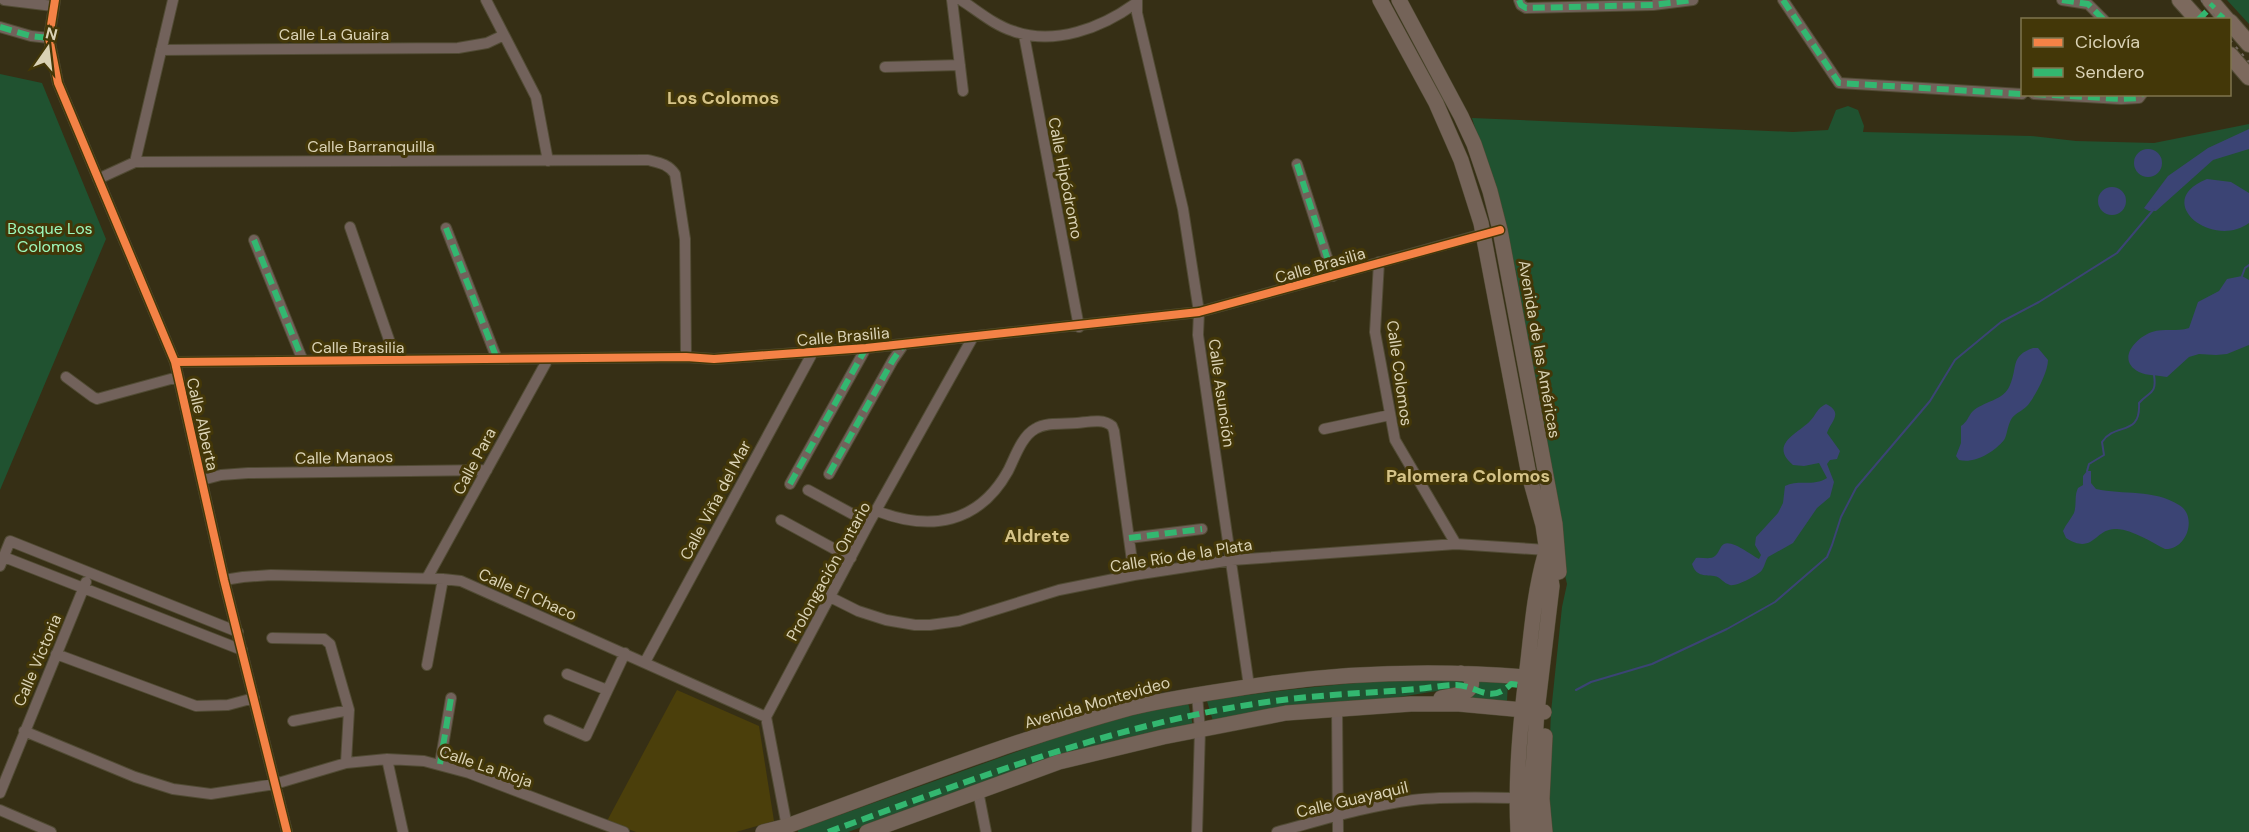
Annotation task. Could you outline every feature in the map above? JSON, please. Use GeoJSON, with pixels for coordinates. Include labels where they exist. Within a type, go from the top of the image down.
{"type":"FeatureCollection","features":[{"type":"Feature","properties":{"kind":"main road","name":"Avenida de las Américas"},"geometry":{"type":"LineString","coordinates":[[1380,0],[1436,103],[1461,160],[1483,234],[1529,475],[1543,525],[1552,586],[1535,711],[1530,799],[1533,832]]}},
{"type":"Feature","properties":{"kind":"main road","name":"Avenida de las Américas"},"geometry":{"type":"LineString","coordinates":[[1399,0],[1474,144],[1499,223],[1555,524],[1560,586],[1535,711],[1530,799],[1518,832]]}},
{"type":"Feature","properties":{"kind":"main road"},"geometry":{"type":"LineString","coordinates":[[2180,0],[2196,18]]}},
{"type":"Feature","properties":{"kind":"main road"},"geometry":{"type":"LineString","coordinates":[[2231,25],[2249,44]]}},
{"type":"Feature","properties":{"kind":"main road"},"geometry":{"type":"LineString","coordinates":[[2231,57],[2249,77]]}},
{"type":"Feature","properties":{"kind":"main road"},"geometry":{"type":"LineString","coordinates":[[1472,197],[1499,223]]}},
{"type":"Feature","properties":{"kind":"main road","name":"Avenida de las Américas"},"geometry":{"type":"LineString","coordinates":[[1535,711],[1526,677],[1537,584],[1547,550]]}},
{"type":"Feature","properties":{"kind":"main road"},"geometry":{"type":"LineString","coordinates":[[1411,704],[1468,691],[1472,686],[1472,680],[1467,674],[1461,673]]}},
{"type":"Feature","properties":{"kind":"main road","name":"Avenida Montevideo"},"geometry":{"type":"LineString","coordinates":[[763,832],[787,829],[1005,747],[1131,708],[1249,686],[1344,675],[1461,673],[1526,677]]}},
{"type":"Feature","properties":{"kind":"main road"},"geometry":{"type":"LineString","coordinates":[[867,832],[1059,762],[1286,713],[1411,704],[1459,704],[1535,711]]}},
{"type":"Feature","properties":{"kind":"main road","name":"Avenida de las Américas"},"geometry":{"type":"LineString","coordinates":[[1530,799],[1545,832]]}},
{"type":"Feature","properties":{"kind":"street"},"geometry":{"type":"LineString","coordinates":[[4,0],[54,3]]}},
{"type":"Feature","properties":{"kind":"street"},"geometry":{"type":"LineString","coordinates":[[135,162],[173,0]]}},
{"type":"Feature","properties":{"kind":"street"},"geometry":{"type":"LineString","coordinates":[[486,0],[536,97],[548,161]]}},
{"type":"Feature","properties":{"kind":"street"},"geometry":{"type":"LineString","coordinates":[[952,0],[963,91]]}},
{"type":"Feature","properties":{"kind":"street"},"geometry":{"type":"LineString","coordinates":[[961,0],[1011,31],[1024,35],[1057,36],[1077,32],[1115,18],[1136,1]]}},
{"type":"Feature","properties":{"kind":"street"},"geometry":{"type":"LineString","coordinates":[[1519,0],[1526,8],[1653,5],[1693,0]]}},
{"type":"Feature","properties":{"kind":"street"},"geometry":{"type":"LineString","coordinates":[[1783,0],[1839,83],[2021,94]]}},
{"type":"Feature","properties":{"kind":"street"},"geometry":{"type":"LineString","coordinates":[[2062,0],[2088,4],[2102,18]]}},
{"type":"Feature","properties":{"kind":"street","name":"Calle Asunción"},"geometry":{"type":"LineString","coordinates":[[1136,1],[1183,209],[1199,312],[1198,335],[1249,686]]}},
{"type":"Feature","properties":{"kind":"street","name":"Calle Alberta"},"geometry":{"type":"LineString","coordinates":[[54,3],[50,38],[58,83],[175,362],[224,580],[286,832]]}},
{"type":"Feature","properties":{"kind":"street"},"geometry":{"type":"LineString","coordinates":[[2204,18],[2220,13]]}},
{"type":"Feature","properties":{"kind":"street"},"geometry":{"type":"LineString","coordinates":[[0,27],[31,36],[50,38]]}},
{"type":"Feature","properties":{"kind":"street","name":"Calle La Guaira"},"geometry":{"type":"LineString","coordinates":[[161,50],[458,48],[487,43],[504,35]]}},
{"type":"Feature","properties":{"kind":"street","name":"Calle Hipódromo"},"geometry":{"type":"LineString","coordinates":[[1024,35],[1078,327]]}},
{"type":"Feature","properties":{"kind":"street"},"geometry":{"type":"LineString","coordinates":[[885,67],[960,65]]}},
{"type":"Feature","properties":{"kind":"street"},"geometry":{"type":"LineString","coordinates":[[2093,96],[2139,98],[2140,96]]}},
{"type":"Feature","properties":{"kind":"street","name":"Calle Barranquilla"},"geometry":{"type":"LineString","coordinates":[[98,179],[135,162],[648,160],[670,167],[675,174],[685,239],[686,357]]}},
{"type":"Feature","properties":{"kind":"street"},"geometry":{"type":"LineString","coordinates":[[1297,164],[1333,276]]}},
{"type":"Feature","properties":{"kind":"street","name":"Calle Brasilia"},"geometry":{"type":"LineString","coordinates":[[175,362],[686,357],[714,359],[866,348],[1078,327],[1199,312],[1483,234],[1499,223]]}},
{"type":"Feature","properties":{"kind":"street"},"geometry":{"type":"LineString","coordinates":[[350,227],[396,360]]}},
{"type":"Feature","properties":{"kind":"street"},"geometry":{"type":"LineString","coordinates":[[446,228],[497,359]]}},
{"type":"Feature","properties":{"kind":"street"},"geometry":{"type":"LineString","coordinates":[[254,240],[303,361]]}},
{"type":"Feature","properties":{"kind":"street","name":"Calle Colomos"},"geometry":{"type":"LineString","coordinates":[[1379,262],[1375,332],[1395,440],[1456,544]]}},
{"type":"Feature","properties":{"kind":"street","name":"Prolongación Ontario"},"geometry":{"type":"LineString","coordinates":[[766,717],[869,523],[973,337]]}},
{"type":"Feature","properties":{"kind":"street"},"geometry":{"type":"LineString","coordinates":[[829,474],[892,360],[904,344]]}},
{"type":"Feature","properties":{"kind":"street","name":"Calle Brasilia"},"geometry":{"type":"LineString","coordinates":[[790,484],[866,348]]}},
{"type":"Feature","properties":{"kind":"street","name":"Calle Viña del Mar"},"geometry":{"type":"LineString","coordinates":[[645,662],[813,352]]}},
{"type":"Feature","properties":{"kind":"street","name":"Calle Para"},"geometry":{"type":"LineString","coordinates":[[428,578],[548,359]]}},
{"type":"Feature","properties":{"kind":"street"},"geometry":{"type":"LineString","coordinates":[[66,377],[97,399],[178,376]]}},
{"type":"Feature","properties":{"kind":"street"},"geometry":{"type":"LineString","coordinates":[[1324,429],[1390,415]]}},
{"type":"Feature","properties":{"kind":"street"},"geometry":{"type":"LineString","coordinates":[[877,511],[918,522],[945,521],[966,513],[983,503],[998,488],[1023,443],[1035,429],[1046,426],[1103,422],[1112,426],[1114,431],[1134,575]]}},
{"type":"Feature","properties":{"kind":"street","name":"Calle Manaos"},"geometry":{"type":"LineString","coordinates":[[202,480],[221,475],[248,473],[487,470]]}},
{"type":"Feature","properties":{"kind":"street"},"geometry":{"type":"LineString","coordinates":[[808,490],[869,523]]}},
{"type":"Feature","properties":{"kind":"street"},"geometry":{"type":"LineString","coordinates":[[781,520],[851,558]]}},
{"type":"Feature","properties":{"kind":"street"},"geometry":{"type":"LineString","coordinates":[[1129,538],[1202,529]]}},
{"type":"Feature","properties":{"kind":"street"},"geometry":{"type":"LineString","coordinates":[[238,632],[10,541],[2,561],[84,588],[242,650]]}},
{"type":"Feature","properties":{"kind":"street","name":"Calle Río de la Plata"},"geometry":{"type":"LineString","coordinates":[[830,597],[858,611],[886,620],[930,625],[959,621],[1041,595],[1134,575],[1232,560],[1456,544],[1547,550]]}},
{"type":"Feature","properties":{"kind":"street","name":"Calle Victoria"},"geometry":{"type":"LineString","coordinates":[[0,793],[90,572]]}},
{"type":"Feature","properties":{"kind":"street","name":"Calle El Chaco"},"geometry":{"type":"LineString","coordinates":[[224,580],[271,575],[428,578],[470,584],[766,717]]}},
{"type":"Feature","properties":{"kind":"street"},"geometry":{"type":"LineString","coordinates":[[427,665],[443,579]]}},
{"type":"Feature","properties":{"kind":"street"},"geometry":{"type":"LineString","coordinates":[[273,638],[327,640],[349,710],[346,763]]}},
{"type":"Feature","properties":{"kind":"street"},"geometry":{"type":"LineString","coordinates":[[549,720],[586,736],[625,653]]}},
{"type":"Feature","properties":{"kind":"street"},"geometry":{"type":"LineString","coordinates":[[56,654],[196,706],[228,705],[254,698]]}},
{"type":"Feature","properties":{"kind":"street"},"geometry":{"type":"LineString","coordinates":[[567,674],[607,690]]}},
{"type":"Feature","properties":{"kind":"street"},"geometry":{"type":"LineString","coordinates":[[1197,695],[1200,730],[1197,832]]}},
{"type":"Feature","properties":{"kind":"street"},"geometry":{"type":"LineString","coordinates":[[440,764],[451,698]]}},
{"type":"Feature","properties":{"kind":"street"},"geometry":{"type":"LineString","coordinates":[[1337,708],[1336,815],[1338,832]]}},
{"type":"Feature","properties":{"kind":"street"},"geometry":{"type":"LineString","coordinates":[[293,721],[349,710]]}},
{"type":"Feature","properties":{"kind":"street"},"geometry":{"type":"LineString","coordinates":[[766,717],[787,829]]}},
{"type":"Feature","properties":{"kind":"street","name":"Calle La Rioja"},"geometry":{"type":"LineString","coordinates":[[24,731],[135,777],[173,789],[211,794],[275,784],[346,763],[405,759],[440,764],[624,832]]}},
{"type":"Feature","properties":{"kind":"street"},"geometry":{"type":"LineString","coordinates":[[387,759],[403,832]]}},
{"type":"Feature","properties":{"kind":"street"},"geometry":{"type":"LineString","coordinates":[[978,791],[986,832]]}},
{"type":"Feature","properties":{"kind":"street","name":"Calle Guayaquil"},"geometry":{"type":"LineString","coordinates":[[1277,832],[1336,815],[1414,800],[1448,797],[1530,799]]}},
{"type":"Feature","properties":{"kind":"street"},"geometry":{"type":"LineString","coordinates":[[0,810],[51,832]]}},
{"type":"Feature","properties":{"kind":"shaded area"},"geometry":{"type":"Polygon","coordinates":[[[677,690],[759,726],[774,821],[736,832],[636,832],[607,821],[677,690]]]}},
{"type":"Feature","properties":{"kind":"green space"},"geometry":{"type":"Polygon","coordinates":[[[2227,0],[2249,0],[2249,24],[2227,0]]]}},
{"type":"Feature","properties":{"kind":"green space","name":"Bosque Los Colomos"},"geometry":{"type":"Polygon","coordinates":[[[0,74],[42,83],[106,239],[0,490],[0,74]]]}},
{"type":"Feature","properties":{"kind":"green space"},"geometry":{"type":"Polygon","coordinates":[[[1848,106],[1858,110],[1864,126],[1863,132],[2031,136],[2076,141],[2154,143],[2249,124],[2249,832],[1537,832],[1549,762],[1551,712],[1562,607],[1567,584],[1559,549],[1516,272],[1472,118],[1793,132],[1828,130],[1836,110],[1848,106]]]}},
{"type":"Feature","properties":{"kind":"green space"},"geometry":{"type":"Polygon","coordinates":[[[1419,679],[1466,680],[1468,684],[1373,701],[1213,721],[1207,701],[1313,687],[1419,679]]]}},
{"type":"Feature","properties":{"kind":"green space"},"geometry":{"type":"Polygon","coordinates":[[[1475,680],[1508,681],[1507,701],[1459,698],[1475,680]]]}},
{"type":"Feature","properties":{"kind":"green space"},"geometry":{"type":"Polygon","coordinates":[[[1188,702],[1193,726],[989,781],[848,832],[798,832],[798,830],[1052,739],[1121,718],[1188,702]]]}},
{"type":"Feature","properties":{"kind":"water"},"geometry":{"type":"Polygon","coordinates":[[[2249,129],[2249,149],[2213,160],[2156,211],[2144,208],[2168,176],[2208,148],[2249,129]]]}},
{"type":"Feature","properties":{"kind":"water"},"geometry":{"type":"Polygon","coordinates":[[[2148,149],[2158,153],[2162,163],[2158,173],[2148,177],[2138,173],[2134,163],[2138,153],[2148,149]]]}},
{"type":"Feature","properties":{"kind":"water"},"geometry":{"type":"Polygon","coordinates":[[[2207,179],[2231,182],[2249,193],[2249,223],[2234,230],[2219,231],[2205,227],[2193,219],[2186,210],[2185,199],[2191,188],[2207,179]]]}},
{"type":"Feature","properties":{"kind":"water"},"geometry":{"type":"Polygon","coordinates":[[[2112,187],[2122,191],[2126,201],[2122,211],[2112,215],[2102,211],[2098,201],[2102,191],[2112,187]]]}},
{"type":"Feature","properties":{"kind":"water"},"geometry":{"type":"Polygon","coordinates":[[[2242,276],[2249,280],[2249,345],[2227,354],[2199,354],[2189,357],[2167,377],[2142,373],[2132,367],[2129,362],[2130,350],[2140,339],[2152,332],[2189,328],[2198,302],[2219,291],[2227,279],[2242,276]]]}},
{"type":"Feature","properties":{"kind":"water"},"geometry":{"type":"Polygon","coordinates":[[[2033,348],[2038,348],[2048,360],[2034,397],[2012,418],[2005,438],[1995,449],[1978,459],[1959,460],[1956,456],[1961,443],[1961,426],[1977,408],[1998,398],[2007,390],[2018,358],[2033,348]]]}},
{"type":"Feature","properties":{"kind":"water"},"geometry":{"type":"Polygon","coordinates":[[[1826,404],[1835,414],[1827,433],[1840,451],[1837,459],[1830,460],[1827,464],[1834,482],[1830,497],[1817,508],[1793,543],[1768,557],[1762,570],[1752,577],[1730,585],[1716,577],[1698,573],[1692,564],[1696,558],[1713,557],[1721,546],[1728,543],[1759,559],[1761,555],[1755,545],[1756,537],[1778,513],[1783,503],[1785,486],[1822,481],[1827,478],[1819,463],[1804,466],[1793,465],[1786,458],[1784,451],[1784,445],[1788,440],[1826,404]]]}},
{"type":"Feature","properties":{"kind":"water"},"geometry":{"type":"Polygon","coordinates":[[[2087,471],[2091,471],[2091,483],[2096,489],[2149,494],[2179,505],[2188,517],[2189,524],[2184,538],[2173,548],[2165,549],[2136,534],[2117,529],[2104,532],[2089,543],[2075,543],[2066,538],[2063,531],[2074,513],[2077,491],[2083,485],[2083,476],[2087,471]]]}},
{"type":"Feature","properties":{"kind":"waterway"},"geometry":{"type":"LineString","coordinates":[[1576,690],[1591,682],[1652,664],[1727,629],[1775,602],[1827,557],[1841,517],[1856,488],[1930,401],[1955,360],[2001,322],[2039,302],[2117,253],[2154,209]]}},
{"type":"Feature","properties":{"kind":"waterway"},"geometry":{"type":"LineString","coordinates":[[2242,276],[2249,265]]}},
{"type":"Feature","properties":{"kind":"waterway"},"geometry":{"type":"LineString","coordinates":[[2087,471],[2089,464],[2104,455],[2102,442],[2107,436],[2136,421],[2139,414],[2139,403],[2152,392],[2154,375]]}},
{"type":"Feature","properties":{"kind":"railway"},"geometry":{"type":"LineString","coordinates":[[2201,0],[2216,18]]}},
{"type":"Feature","properties":{"kind":"railway"},"geometry":{"type":"LineString","coordinates":[[2231,41],[2249,62]]}},
{"type":"Feature","properties":{"kind":"marked path"},"geometry":{"type":"LineString","coordinates":[[1519,0],[1526,8],[1653,5],[1693,0]]}},
{"type":"Feature","properties":{"kind":"marked path"},"geometry":{"type":"LineString","coordinates":[[1783,0],[1839,83],[2021,94]]}},
{"type":"Feature","properties":{"kind":"marked path"},"geometry":{"type":"LineString","coordinates":[[2062,0],[2088,4],[2102,18]]}},
{"type":"Feature","properties":{"kind":"marked path"},"geometry":{"type":"LineString","coordinates":[[2200,18],[2214,4]]}},
{"type":"Feature","properties":{"kind":"marked path"},"geometry":{"type":"LineString","coordinates":[[2220,18],[2223,14]]}},
{"type":"Feature","properties":{"kind":"marked path"},"geometry":{"type":"LineString","coordinates":[[0,27],[31,36],[49,38]]}},
{"type":"Feature","properties":{"kind":"marked path"},"geometry":{"type":"LineString","coordinates":[[2069,96],[2121,99],[2140,96]]}},
{"type":"Feature","properties":{"kind":"marked path"},"geometry":{"type":"LineString","coordinates":[[1297,164],[1333,276]]}},
{"type":"Feature","properties":{"kind":"marked path"},"geometry":{"type":"LineString","coordinates":[[446,228],[497,359]]}},
{"type":"Feature","properties":{"kind":"marked path"},"geometry":{"type":"LineString","coordinates":[[254,240],[303,361]]}},
{"type":"Feature","properties":{"kind":"marked path"},"geometry":{"type":"LineString","coordinates":[[829,474],[904,344]]}},
{"type":"Feature","properties":{"kind":"marked path"},"geometry":{"type":"LineString","coordinates":[[790,484],[866,348]]}},
{"type":"Feature","properties":{"kind":"marked path"},"geometry":{"type":"LineString","coordinates":[[1129,538],[1202,529]]}},
{"type":"Feature","properties":{"kind":"marked path"},"geometry":{"type":"LineString","coordinates":[[828,832],[1009,767],[1132,730],[1194,715],[1257,703],[1321,696],[1446,685],[1464,686],[1490,694],[1504,690],[1511,684],[1519,685]]}},
{"type":"Feature","properties":{"kind":"marked path"},"geometry":{"type":"LineString","coordinates":[[440,764],[451,698]]}},
{"type":"Feature","properties":{"kind":"cycle path"},"geometry":{"type":"LineString","coordinates":[[55,0],[49,38],[58,83],[175,362],[224,580],[287,832]]}},
{"type":"Feature","properties":{"kind":"cycle path"},"geometry":{"type":"LineString","coordinates":[[175,362],[686,357],[714,359],[866,348],[1199,312],[1500,230]]}},
{"type":"Feature","properties":{"kind":"district","name":"Los Colomos"},"geometry":{"type":"Point","coordinates":[723,98]}},
{"type":"Feature","properties":{"kind":"district","name":"Palomera Colomos"},"geometry":{"type":"Point","coordinates":[1468,476]}},
{"type":"Feature","properties":{"kind":"district","name":"Aldrete"},"geometry":{"type":"Point","coordinates":[1037,536]}}]}
